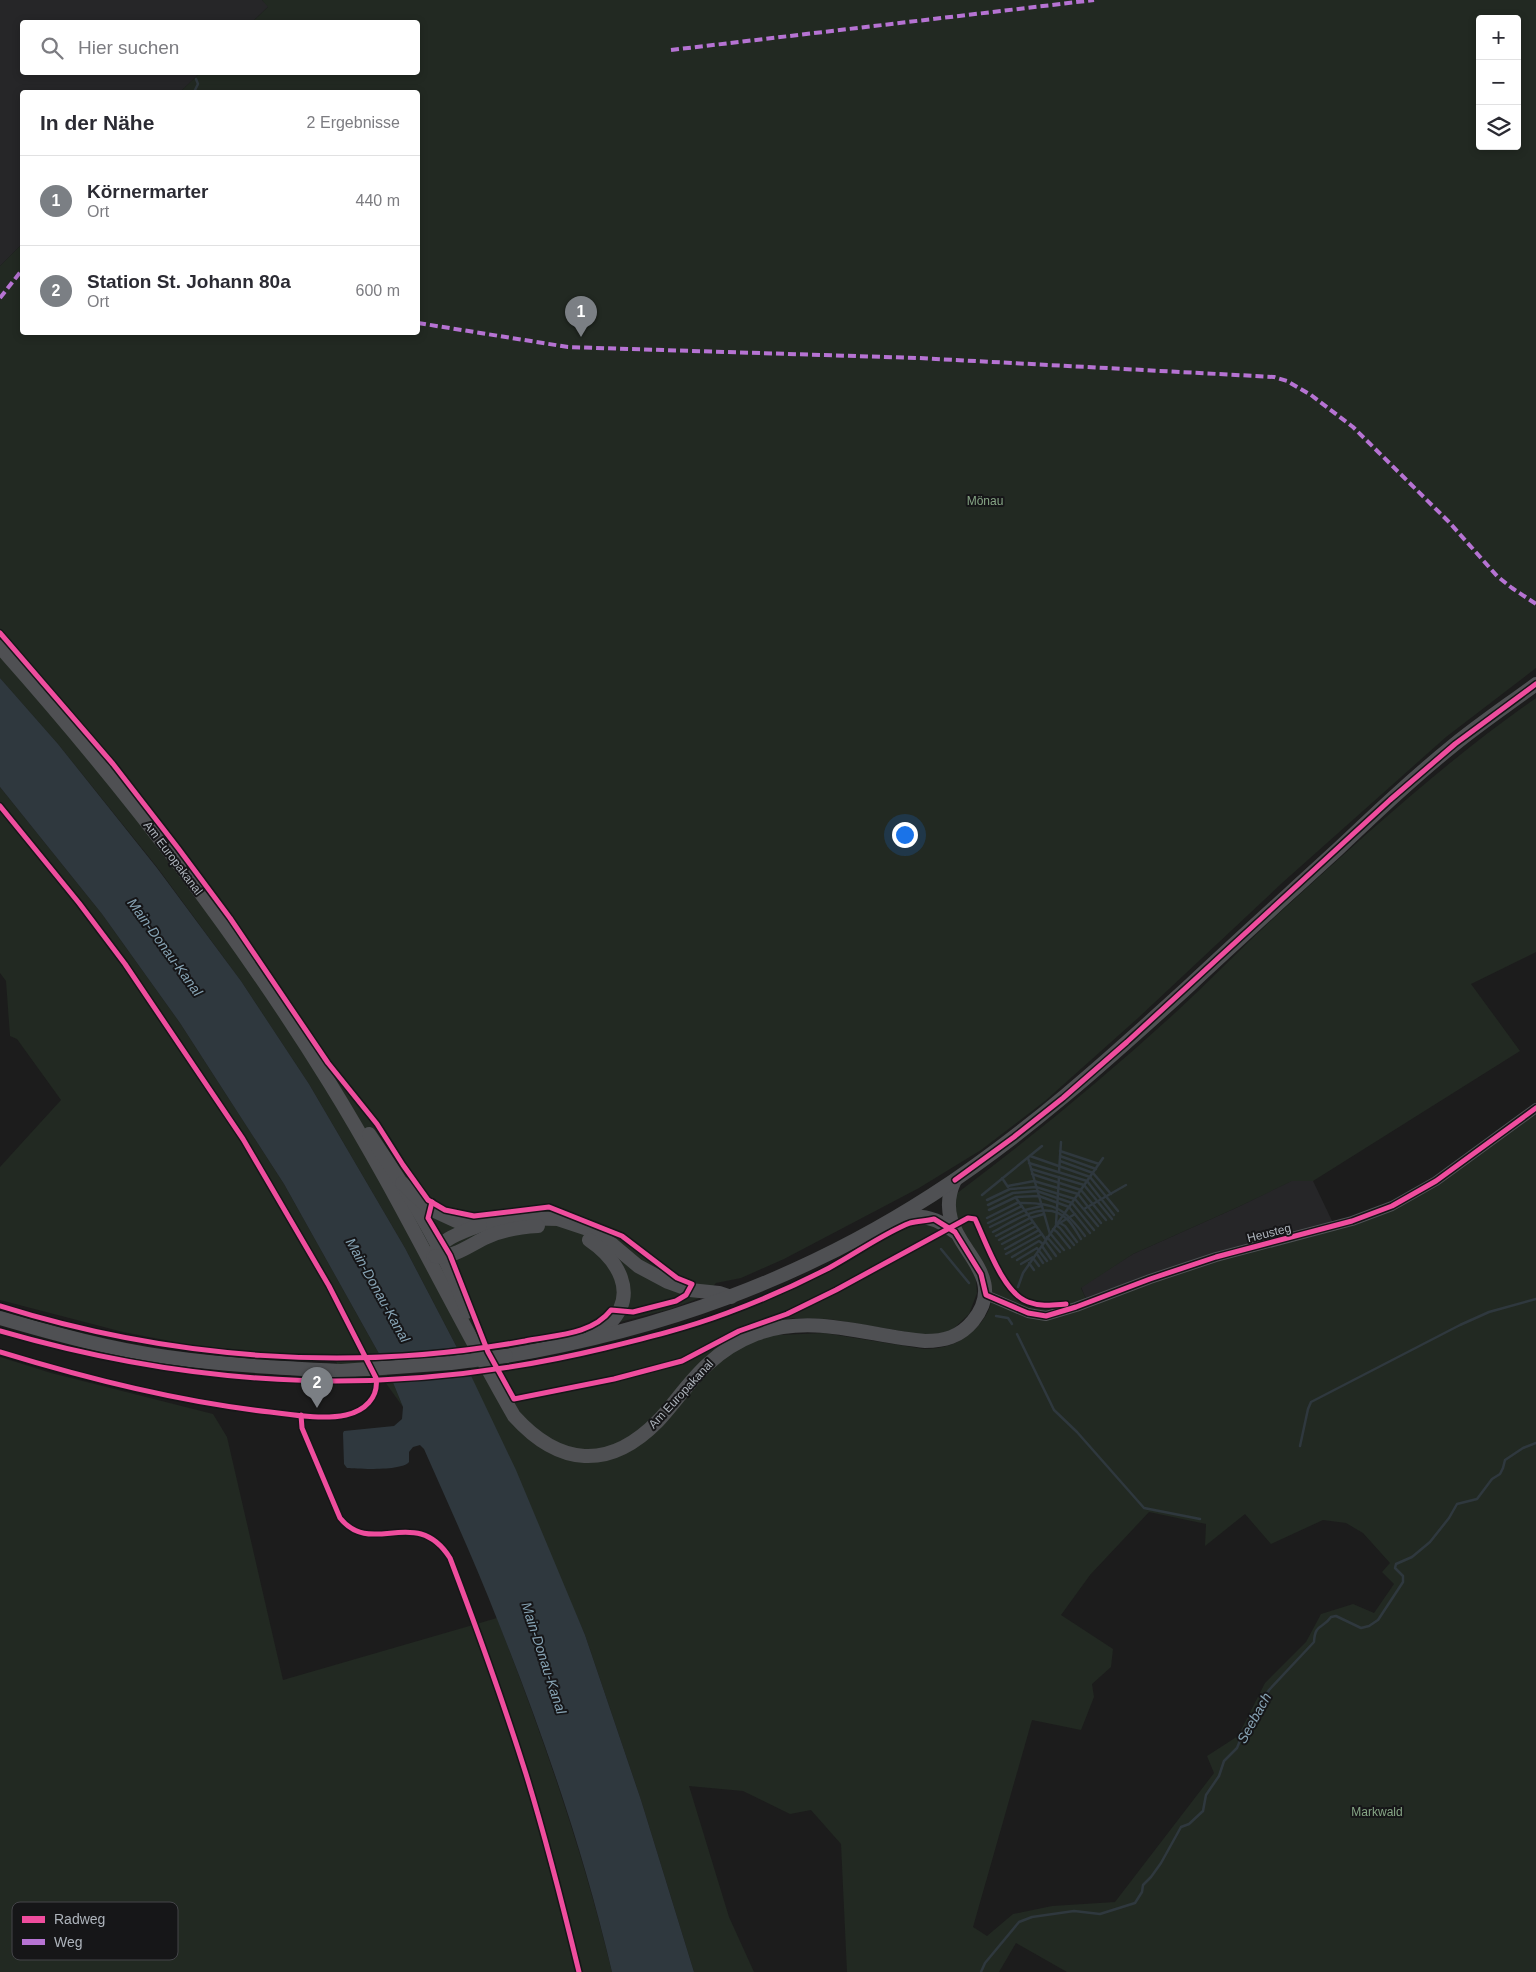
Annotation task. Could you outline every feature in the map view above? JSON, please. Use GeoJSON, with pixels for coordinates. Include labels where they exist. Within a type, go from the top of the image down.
{"type":"FeatureCollection","features":[{"type":"Feature","properties":{"kind":"main road","name":"Am Europakanal"},"geometry":{"type":"LineString","coordinates":[[0,647],[96,759],[171,854],[274,998],[329,1082],[435,1256]]}},
{"type":"Feature","properties":{"kind":"main road"},"geometry":{"type":"LineString","coordinates":[[0,1318],[94,1343],[165,1357],[251,1367],[341,1371],[451,1364],[586,1341],[673,1317],[731,1297],[809,1263],[894,1218],[955,1180],[1014,1137],[1063,1098],[1127,1042],[1390,800],[1455,744],[1536,684]]}},
{"type":"Feature","properties":{"kind":"main road","name":"Am Europakanal"},"geometry":{"type":"LineString","coordinates":[[329,1082],[345,1100],[402,1183],[480,1353],[514,1416],[533,1435],[550,1447],[563,1452],[578,1456],[598,1456],[626,1446],[658,1421],[708,1364],[729,1348],[754,1335],[790,1326],[815,1324],[913,1340],[942,1340],[954,1337],[966,1328],[978,1315],[986,1295]]}},
{"type":"Feature","properties":{"kind":"main road"},"geometry":{"type":"LineString","coordinates":[[955,1180],[950,1191],[948,1204],[950,1218],[955,1232],[982,1274],[986,1295]]}},
{"type":"Feature","properties":{"kind":"main road"},"geometry":{"type":"LineString","coordinates":[[402,1183],[430,1210],[456,1221],[481,1225]]}},
{"type":"Feature","properties":{"kind":"main road"},"geometry":{"type":"LineString","coordinates":[[894,1218],[910,1215],[926,1217],[942,1222],[955,1232]]}},
{"type":"Feature","properties":{"kind":"main road"},"geometry":{"type":"LineString","coordinates":[[435,1256],[456,1235],[481,1225],[516,1218],[558,1219],[588,1229],[613,1245],[638,1266],[668,1282],[690,1290],[719,1293],[731,1297]]}},
{"type":"Feature","properties":{"kind":"main road"},"geometry":{"type":"LineString","coordinates":[[435,1256],[488,1236],[525,1227],[556,1228],[573,1232],[588,1239],[613,1260],[620,1274],[623,1288],[621,1303],[610,1322],[586,1341]]}},
{"type":"Feature","properties":{"kind":"street","name":"Heusteg"},"geometry":{"type":"LineString","coordinates":[[986,1295],[1028,1313],[1046,1316],[1216,1257],[1352,1221],[1392,1206],[1436,1181],[1536,1108]]}},
{"type":"Feature","properties":{"kind":"shaded area"},"geometry":{"type":"Polygon","coordinates":[[[0,0],[262,0],[269,6],[254,20],[20,20],[20,75],[198,75],[182,90],[20,90],[20,246],[0,266],[0,0]]]}},
{"type":"Feature","properties":{"kind":"shaded area"},"geometry":{"type":"Polygon","coordinates":[[[1293,1180],[1313,1181],[1334,1225],[1147,1275],[1086,1299],[1081,1287],[1133,1254],[1293,1180]]]}},
{"type":"Feature","properties":{"kind":"green space","name":"Mönau"},"geometry":{"type":"Polygon","coordinates":[[[262,0],[1536,0],[1536,668],[1446,737],[1282,883],[1138,1018],[1045,1101],[981,1150],[919,1188],[784,1259],[741,1278],[716,1283],[705,1296],[670,1309],[593,1329],[488,1345],[498,1371],[589,1356],[688,1329],[728,1315],[811,1279],[907,1225],[919,1222],[926,1222],[947,1232],[975,1270],[977,1293],[969,1314],[952,1330],[931,1336],[829,1319],[793,1318],[772,1323],[779,1335],[824,1333],[924,1349],[944,1347],[962,1339],[984,1319],[990,1307],[992,1295],[987,1272],[955,1221],[956,1194],[1040,1129],[1149,1037],[1272,920],[1408,798],[1536,698],[1536,952],[1471,984],[1520,1051],[1313,1181],[1292,1181],[1133,1254],[1081,1288],[1086,1299],[1189,1261],[1392,1206],[1536,1107],[1536,1972],[1067,1972],[1016,1943],[999,1972],[847,1972],[841,1844],[811,1810],[790,1814],[743,1791],[689,1786],[729,1917],[754,1972],[694,1972],[641,1800],[585,1635],[464,1361],[405,1248],[309,1084],[241,981],[157,867],[58,744],[0,678],[0,266],[20,246],[20,335],[420,335],[420,90],[182,90],[198,75],[420,75],[420,20],[254,20],[268,7],[262,0]],[[1149,1512],[1090,1575],[1061,1615],[1113,1649],[1111,1667],[1092,1684],[1094,1697],[1081,1730],[1032,1720],[973,1927],[987,1936],[1013,1914],[1052,1906],[1115,1902],[1214,1773],[1207,1756],[1238,1736],[1265,1683],[1306,1642],[1321,1614],[1353,1604],[1374,1613],[1394,1584],[1382,1572],[1390,1563],[1363,1533],[1346,1523],[1323,1520],[1271,1544],[1245,1514],[1205,1546],[1206,1524],[1149,1512]]]}},
{"type":"Feature","properties":{"kind":"green space"},"geometry":{"type":"Polygon","coordinates":[[[0,787],[102,914],[180,1023],[284,1184],[387,1368],[403,1407],[385,1382],[345,1383],[333,1354],[233,1353],[123,1332],[0,1300],[0,1167],[61,1100],[17,1039],[10,1036],[6,981],[0,973],[0,787]]]}},
{"type":"Feature","properties":{"kind":"green space"},"geometry":{"type":"Polygon","coordinates":[[[0,1357],[51,1373],[213,1414],[227,1437],[283,1680],[497,1618],[530,1705],[575,1837],[612,1972],[0,1972],[0,1357]]]}},
{"type":"Feature","properties":{"kind":"water","name":"Main-Donau-Kanal"},"geometry":{"type":"Polygon","coordinates":[[[0,678],[58,744],[157,868],[241,981],[309,1084],[405,1248],[464,1361],[516,1470],[585,1635],[641,1800],[694,1972],[612,1972],[589,1882],[546,1750],[489,1598],[424,1449],[420,1445],[413,1447],[409,1452],[409,1462],[398,1467],[380,1469],[347,1468],[344,1464],[344,1431],[394,1426],[402,1419],[403,1407],[387,1368],[284,1184],[180,1023],[102,914],[0,787],[0,678]]]}},
{"type":"Feature","properties":{"kind":"pier"},"geometry":{"type":"Polygon","coordinates":[[[460,1348],[473,1374],[390,1381],[377,1355],[415,1354],[460,1348]]]}},
{"type":"Feature","properties":{"kind":"waterway"},"geometry":{"type":"LineString","coordinates":[[195,90],[198,84],[196,79]]}},
{"type":"Feature","properties":{"kind":"waterway"},"geometry":{"type":"LineString","coordinates":[[1059,1172],[1061,1142]]}},
{"type":"Feature","properties":{"kind":"waterway"},"geometry":{"type":"LineString","coordinates":[[982,1195],[1042,1146]]}},
{"type":"Feature","properties":{"kind":"waterway"},"geometry":{"type":"LineString","coordinates":[[1060,1151],[1099,1164]]}},
{"type":"Feature","properties":{"kind":"waterway"},"geometry":{"type":"LineString","coordinates":[[1030,1156],[1090,1177],[1118,1211]]}},
{"type":"Feature","properties":{"kind":"waterway"},"geometry":{"type":"LineString","coordinates":[[1060,1156],[1096,1169]]}},
{"type":"Feature","properties":{"kind":"waterway"},"geometry":{"type":"LineString","coordinates":[[1028,1158],[1050,1234]]}},
{"type":"Feature","properties":{"kind":"waterway"},"geometry":{"type":"LineString","coordinates":[[1018,1287],[1023,1273],[1103,1158]]}},
{"type":"Feature","properties":{"kind":"waterway"},"geometry":{"type":"LineString","coordinates":[[1060,1161],[1093,1173],[1111,1194]]}},
{"type":"Feature","properties":{"kind":"waterway"},"geometry":{"type":"LineString","coordinates":[[1029,1163],[1087,1181],[1114,1215]]}},
{"type":"Feature","properties":{"kind":"waterway"},"geometry":{"type":"LineString","coordinates":[[1031,1169],[1084,1185],[1112,1219]]}},
{"type":"Feature","properties":{"kind":"waterway"},"geometry":{"type":"LineString","coordinates":[[1032,1174],[1081,1190],[1106,1220]]}},
{"type":"Feature","properties":{"kind":"waterway"},"geometry":{"type":"LineString","coordinates":[[1056,1224],[1059,1177]]}},
{"type":"Feature","properties":{"kind":"waterway"},"geometry":{"type":"LineString","coordinates":[[1002,1178],[1008,1187]]}},
{"type":"Feature","properties":{"kind":"waterway"},"geometry":{"type":"LineString","coordinates":[[1008,1186],[1034,1181],[1078,1194],[1101,1223]]}},
{"type":"Feature","properties":{"kind":"waterway"},"geometry":{"type":"LineString","coordinates":[[1084,1209],[1126,1185]]}},
{"type":"Feature","properties":{"kind":"waterway"},"geometry":{"type":"LineString","coordinates":[[987,1200],[1010,1189],[1036,1187],[1075,1199],[1098,1226]]}},
{"type":"Feature","properties":{"kind":"waterway"},"geometry":{"type":"LineString","coordinates":[[988,1205],[1013,1193],[1037,1191],[1072,1203],[1094,1230]]}},
{"type":"Feature","properties":{"kind":"waterway"},"geometry":{"type":"LineString","coordinates":[[989,1210],[1016,1197],[1039,1196],[1069,1207],[1090,1233]]}},
{"type":"Feature","properties":{"kind":"waterway"},"geometry":{"type":"LineString","coordinates":[[1016,1198],[1046,1240]]}},
{"type":"Feature","properties":{"kind":"waterway"},"geometry":{"type":"LineString","coordinates":[[987,1218],[1019,1202]]}},
{"type":"Feature","properties":{"kind":"waterway"},"geometry":{"type":"LineString","coordinates":[[1020,1203],[1042,1204],[1058,1209],[1065,1213],[1085,1236]]}},
{"type":"Feature","properties":{"kind":"waterway"},"geometry":{"type":"LineString","coordinates":[[988,1223],[1022,1206]]}},
{"type":"Feature","properties":{"kind":"waterway"},"geometry":{"type":"LineString","coordinates":[[990,1227],[1025,1210],[1042,1206]]}},
{"type":"Feature","properties":{"kind":"waterway"},"geometry":{"type":"LineString","coordinates":[[993,1232],[1030,1213],[1050,1211],[1059,1213],[1068,1220],[1081,1239]]}},
{"type":"Feature","properties":{"kind":"waterway"},"geometry":{"type":"LineString","coordinates":[[996,1236],[1030,1218],[1044,1214]]}},
{"type":"Feature","properties":{"kind":"waterway"},"geometry":{"type":"LineString","coordinates":[[1058,1224],[1075,1214]]}},
{"type":"Feature","properties":{"kind":"waterway"},"geometry":{"type":"LineString","coordinates":[[999,1240],[1033,1222]]}},
{"type":"Feature","properties":{"kind":"waterway"},"geometry":{"type":"LineString","coordinates":[[1060,1223],[1065,1226],[1077,1242]]}},
{"type":"Feature","properties":{"kind":"waterway"},"geometry":{"type":"LineString","coordinates":[[1056,1225],[1074,1245]]}},
{"type":"Feature","properties":{"kind":"waterway"},"geometry":{"type":"LineString","coordinates":[[1002,1244],[1036,1226]]}},
{"type":"Feature","properties":{"kind":"waterway"},"geometry":{"type":"LineString","coordinates":[[1053,1229],[1070,1248]]}},
{"type":"Feature","properties":{"kind":"waterway"},"geometry":{"type":"LineString","coordinates":[[1005,1249],[1039,1230]]}},
{"type":"Feature","properties":{"kind":"waterway"},"geometry":{"type":"LineString","coordinates":[[1050,1233],[1064,1250]]}},
{"type":"Feature","properties":{"kind":"waterway"},"geometry":{"type":"LineString","coordinates":[[1006,1254],[1042,1234]]}},
{"type":"Feature","properties":{"kind":"waterway"},"geometry":{"type":"LineString","coordinates":[[1047,1237],[1060,1252]]}},
{"type":"Feature","properties":{"kind":"waterway"},"geometry":{"type":"LineString","coordinates":[[1012,1257],[1039,1241],[1043,1244]]}},
{"type":"Feature","properties":{"kind":"waterway"},"geometry":{"type":"LineString","coordinates":[[1045,1241],[1056,1256]]}},
{"type":"Feature","properties":{"kind":"waterway"},"geometry":{"type":"LineString","coordinates":[[1042,1246],[1051,1259]]}},
{"type":"Feature","properties":{"kind":"waterway"},"geometry":{"type":"LineString","coordinates":[[1017,1260],[1037,1248],[1047,1261]]}},
{"type":"Feature","properties":{"kind":"waterway"},"geometry":{"type":"LineString","coordinates":[[941,1249],[969,1283]]}},
{"type":"Feature","properties":{"kind":"waterway"},"geometry":{"type":"LineString","coordinates":[[1037,1254],[1043,1263]]}},
{"type":"Feature","properties":{"kind":"waterway"},"geometry":{"type":"LineString","coordinates":[[1021,1264],[1033,1257]]}},
{"type":"Feature","properties":{"kind":"waterway"},"geometry":{"type":"LineString","coordinates":[[1033,1258],[1039,1266]]}},
{"type":"Feature","properties":{"kind":"waterway"},"geometry":{"type":"LineString","coordinates":[[1029,1263],[1034,1270]]}},
{"type":"Feature","properties":{"kind":"waterway"},"geometry":{"type":"LineString","coordinates":[[1300,1446],[1311,1402],[1460,1325],[1489,1312],[1536,1299]]}},
{"type":"Feature","properties":{"kind":"waterway"},"geometry":{"type":"LineString","coordinates":[[996,1316],[1008,1318],[1012,1324]]}},
{"type":"Feature","properties":{"kind":"waterway"},"geometry":{"type":"LineString","coordinates":[[1017,1334],[1054,1410],[1077,1432],[1144,1508],[1200,1519]]}},
{"type":"Feature","properties":{"kind":"waterway","name":"Seebach"},"geometry":{"type":"LineString","coordinates":[[981,1972],[985,1963],[1019,1922],[1032,1917],[1074,1911],[1100,1914],[1135,1903],[1142,1892],[1143,1885],[1161,1863],[1181,1827],[1189,1824],[1203,1811],[1206,1795],[1219,1776],[1224,1761],[1237,1748],[1243,1733],[1269,1690],[1314,1642],[1318,1629],[1331,1617],[1336,1616],[1361,1628],[1369,1626],[1378,1620],[1403,1582],[1403,1576],[1395,1568],[1396,1564],[1412,1557],[1430,1542],[1449,1518],[1457,1504],[1477,1499],[1492,1479],[1500,1474],[1505,1460],[1523,1448],[1536,1443]]}},
{"type":"Feature","properties":{"kind":"marked path"},"geometry":{"type":"LineString","coordinates":[[671,50],[1094,0]]}},
{"type":"Feature","properties":{"kind":"marked path"},"geometry":{"type":"LineString","coordinates":[[0,298],[20,273]]}},
{"type":"Feature","properties":{"kind":"marked path"},"geometry":{"type":"LineString","coordinates":[[420,323],[568,347],[918,358],[1274,377],[1287,381],[1311,395],[1353,427],[1449,522],[1497,576],[1536,604]]}},
{"type":"Feature","properties":{"kind":"cycle path"},"geometry":{"type":"LineString","coordinates":[[0,633],[113,764],[178,848],[230,918],[328,1063],[377,1124],[428,1200],[445,1210],[474,1216],[549,1207],[622,1236],[677,1278],[692,1284],[686,1295],[676,1301],[633,1312],[611,1310],[594,1325],[572,1333],[459,1351],[393,1356],[327,1358],[195,1349],[129,1338],[64,1324],[0,1306]]}},
{"type":"Feature","properties":{"kind":"cycle path"},"geometry":{"type":"LineString","coordinates":[[955,1180],[1063,1098],[1127,1042],[1390,800],[1455,744],[1536,684]]}},
{"type":"Feature","properties":{"kind":"cycle path"},"geometry":{"type":"LineString","coordinates":[[0,806],[79,903],[125,964],[243,1139],[329,1286],[376,1378],[376,1385],[373,1397],[369,1402],[353,1413],[327,1417],[308,1416],[236,1408],[167,1396],[100,1380],[0,1352]]}},
{"type":"Feature","properties":{"kind":"cycle path"},"geometry":{"type":"LineString","coordinates":[[0,1331],[76,1351],[151,1366],[226,1375],[301,1380],[376,1380],[452,1375],[528,1364],[605,1348],[697,1323],[779,1292],[829,1268],[900,1227],[910,1223],[934,1219],[955,1232],[981,1274],[986,1295],[1028,1313],[1046,1316],[1216,1257],[1352,1221],[1392,1206],[1436,1181],[1536,1108]]}},
{"type":"Feature","properties":{"kind":"cycle path"},"geometry":{"type":"LineString","coordinates":[[432,1202],[428,1218],[450,1255],[488,1352],[514,1399],[614,1379],[682,1361],[739,1331],[787,1314],[836,1290],[968,1218],[975,1219],[996,1266],[1003,1278],[1019,1297],[1038,1305],[1066,1304]]}},
{"type":"Feature","properties":{"kind":"cycle path"},"geometry":{"type":"LineString","coordinates":[[301,1415],[302,1428],[340,1518],[353,1529],[366,1534],[409,1532],[423,1535],[437,1542],[450,1558],[490,1665],[526,1774],[579,1972]]}},
{"type":"Feature","properties":{"kind":"place","name":"Körnermarter"},"geometry":{"type":"Point","coordinates":[581,337]}},
{"type":"Feature","properties":{"kind":"place","name":"Station St. Johann 80a"},"geometry":{"type":"Point","coordinates":[317,1408]}},
{"type":"Feature","properties":{"kind":"park label","name":"Markwald"},"geometry":{"type":"Point","coordinates":[1377,1812]}}]}
